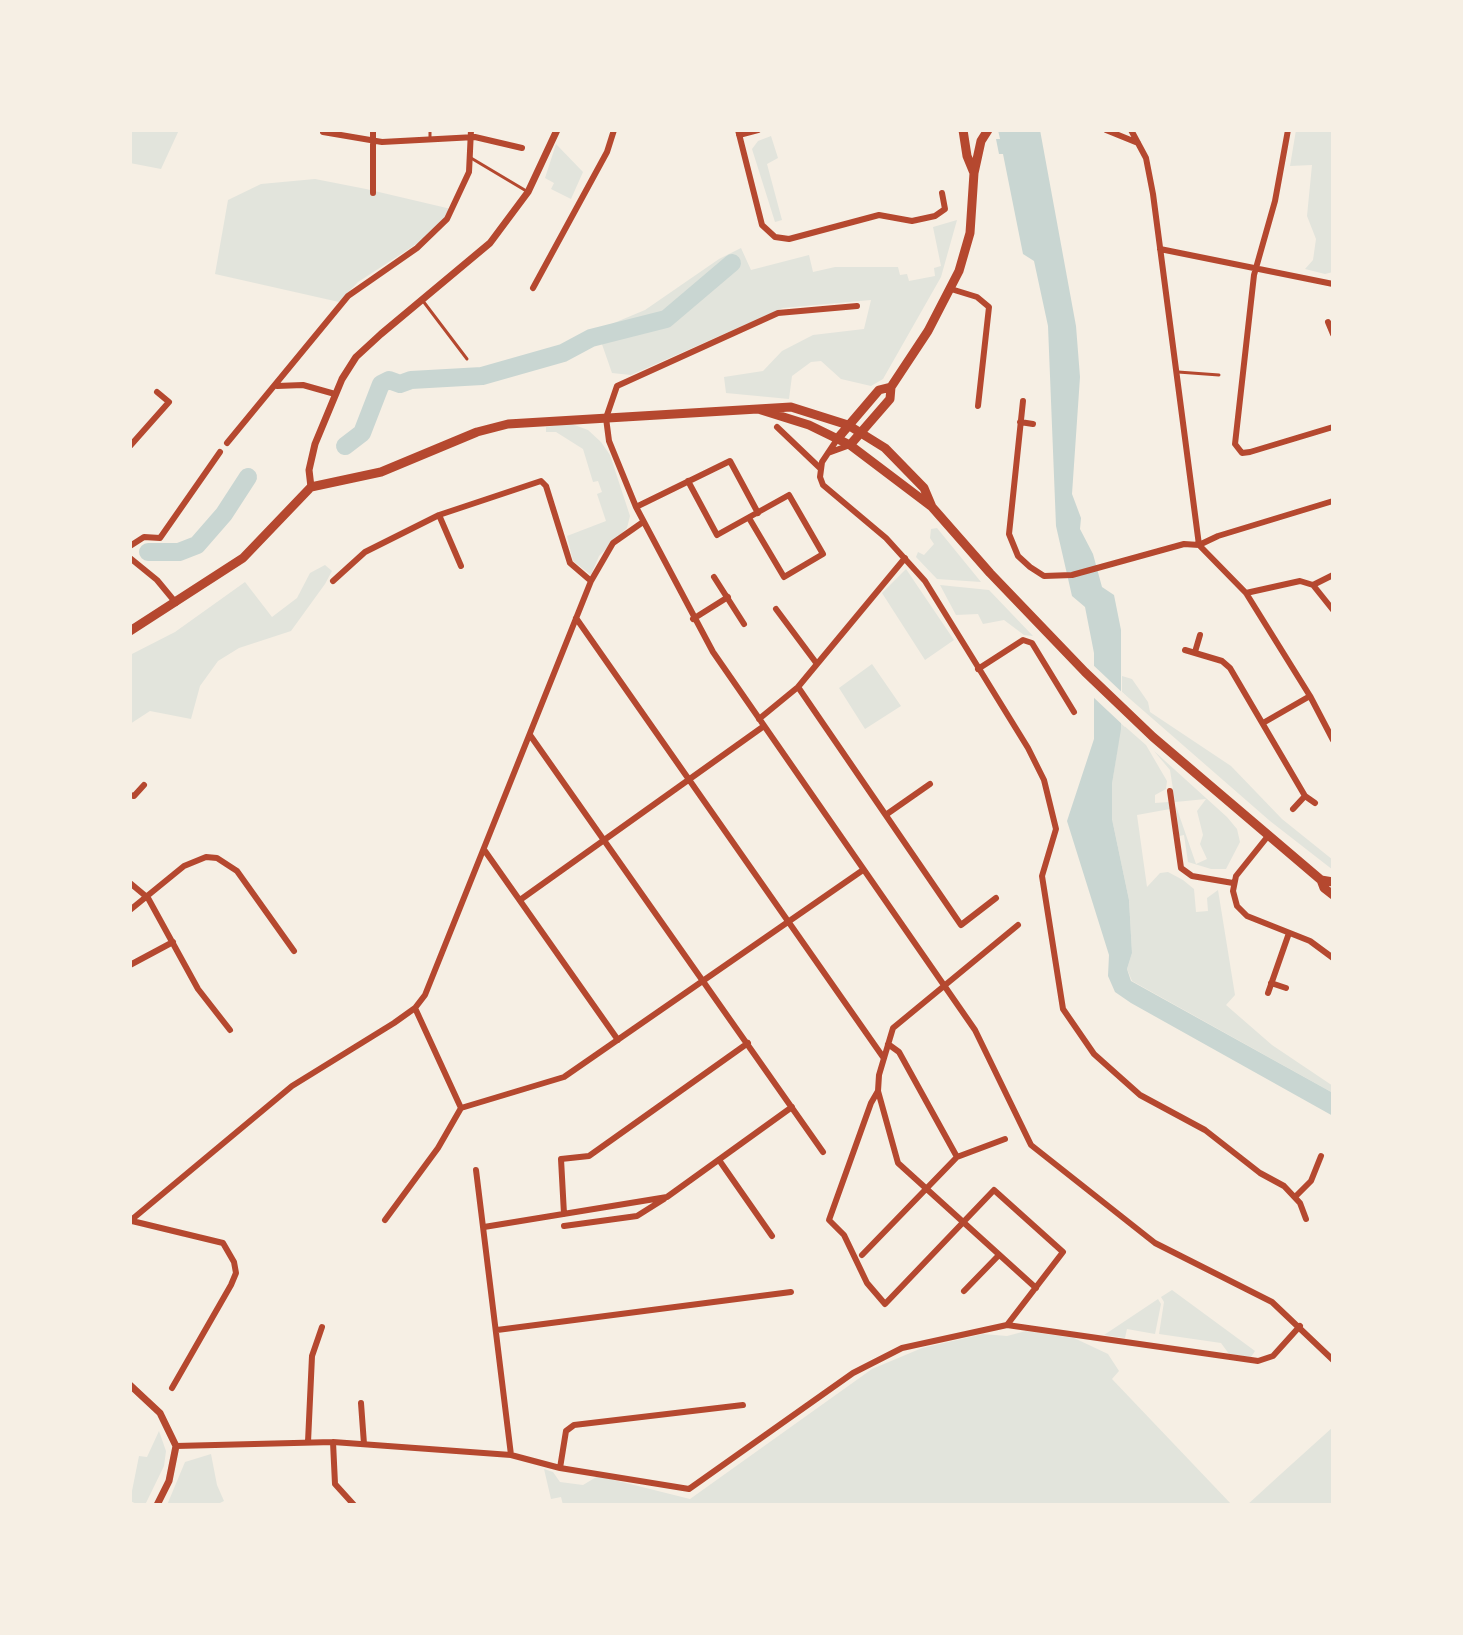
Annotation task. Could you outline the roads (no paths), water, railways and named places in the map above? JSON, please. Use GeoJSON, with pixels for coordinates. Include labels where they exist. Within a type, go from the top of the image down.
{"type":"FeatureCollection","features":[{"type":"Feature","properties":{"kind":"main road"},"geometry":{"type":"LineString","coordinates":[[963,130],[967,156],[974,173]]}},
{"type":"Feature","properties":{"kind":"main road"},"geometry":{"type":"LineString","coordinates":[[850,445],[890,399],[891,387],[951,289],[970,233],[974,173],[981,141],[988,130],[999,130]]}},
{"type":"Feature","properties":{"kind":"main road"},"geometry":{"type":"LineString","coordinates":[[838,438],[879,390],[891,387]]}},
{"type":"Feature","properties":{"kind":"main road"},"geometry":{"type":"LineString","coordinates":[[130,631],[177,604],[254,548],[311,487],[381,472],[477,432],[508,424],[758,409],[774,405],[791,407],[848,425],[885,448],[924,488],[932,507]]}},
{"type":"Feature","properties":{"kind":"main road"},"geometry":{"type":"LineString","coordinates":[[758,409],[838,438],[932,507],[1085,672],[1321,880],[1324,888],[1333,895]]}},
{"type":"Feature","properties":{"kind":"main road"},"geometry":{"type":"LineString","coordinates":[[1321,880],[1333,882]]}},
{"type":"Feature","properties":{"kind":"street"},"geometry":{"type":"LineString","coordinates":[[373,130],[373,193]]}},
{"type":"Feature","properties":{"kind":"street"},"geometry":{"type":"LineString","coordinates":[[311,487],[309,470],[315,444],[335,394],[356,357],[480,254],[528,192],[557,130]]}},
{"type":"Feature","properties":{"kind":"street"},"geometry":{"type":"LineString","coordinates":[[533,288],[607,152],[614,130]]}},
{"type":"Feature","properties":{"kind":"street"},"geometry":{"type":"LineString","coordinates":[[758,130],[738,133],[762,225],[769,234],[780,239],[879,215],[912,221],[935,216],[945,209],[942,193]]}},
{"type":"Feature","properties":{"kind":"street"},"geometry":{"type":"LineString","coordinates":[[1106,130],[1138,143]]}},
{"type":"Feature","properties":{"kind":"street"},"geometry":{"type":"LineString","coordinates":[[1131,130],[1146,158],[1199,545],[1246,593],[1310,696],[1333,740]]}},
{"type":"Feature","properties":{"kind":"street"},"geometry":{"type":"LineString","coordinates":[[1288,130],[1275,201],[1256,268],[1236,449],[1250,452],[1333,427]]}},
{"type":"Feature","properties":{"kind":"street"},"geometry":{"type":"LineString","coordinates":[[323,132],[373,140],[430,140],[471,134],[522,148]]}},
{"type":"Feature","properties":{"kind":"street"},"geometry":{"type":"LineString","coordinates":[[227,443],[348,296],[417,248],[447,219],[464,188],[471,158],[471,134]]}},
{"type":"Feature","properties":{"kind":"street"},"geometry":{"type":"LineString","coordinates":[[1160,249],[1333,284]]}},
{"type":"Feature","properties":{"kind":"street"},"geometry":{"type":"LineString","coordinates":[[951,289],[977,297],[989,307],[978,406]]}},
{"type":"Feature","properties":{"kind":"street"},"geometry":{"type":"LineString","coordinates":[[857,306],[778,313],[617,386],[606,418],[612,452],[636,507],[693,619],[991,1056],[1022,1132],[1043,1157],[1107,1203],[1147,1238],[1254,1290],[1300,1326],[1333,1360]]}},
{"type":"Feature","properties":{"kind":"street"},"geometry":{"type":"LineString","coordinates":[[1328,322],[1333,334]]}},
{"type":"Feature","properties":{"kind":"street"},"geometry":{"type":"LineString","coordinates":[[277,386],[303,385],[335,394]]}},
{"type":"Feature","properties":{"kind":"street"},"geometry":{"type":"LineString","coordinates":[[130,446],[169,402],[157,392]]}},
{"type":"Feature","properties":{"kind":"street"},"geometry":{"type":"LineString","coordinates":[[1023,401],[1009,534],[1018,556],[1044,576],[1065,576],[1184,544],[1199,545],[1218,536],[1333,501]]}},
{"type":"Feature","properties":{"kind":"street"},"geometry":{"type":"LineString","coordinates":[[1020,422],[1033,424]]}},
{"type":"Feature","properties":{"kind":"street"},"geometry":{"type":"LineString","coordinates":[[777,427],[821,469]]}},
{"type":"Feature","properties":{"kind":"street"},"geometry":{"type":"LineString","coordinates":[[838,438],[828,453],[820,477],[829,491],[866,520],[905,558],[935,595],[1039,769],[1056,829],[1042,876],[1063,1009],[1094,1054],[1140,1095],[1205,1130],[1260,1173],[1284,1186],[1295,1197],[1306,1219]]}},
{"type":"Feature","properties":{"kind":"street"},"geometry":{"type":"LineString","coordinates":[[828,453],[850,445]]}},
{"type":"Feature","properties":{"kind":"street"},"geometry":{"type":"LineString","coordinates":[[130,546],[144,537],[160,538],[220,452]]}},
{"type":"Feature","properties":{"kind":"street"},"geometry":{"type":"LineString","coordinates":[[636,507],[730,461],[758,513]]}},
{"type":"Feature","properties":{"kind":"street"},"geometry":{"type":"LineString","coordinates":[[333,581],[365,552],[439,515],[541,481],[546,486],[570,563],[591,581]]}},
{"type":"Feature","properties":{"kind":"street"},"geometry":{"type":"LineString","coordinates":[[688,481],[717,535],[789,495],[823,554],[784,577],[749,518]]}},
{"type":"Feature","properties":{"kind":"street"},"geometry":{"type":"LineString","coordinates":[[439,515],[461,566]]}},
{"type":"Feature","properties":{"kind":"street"},"geometry":{"type":"LineString","coordinates":[[131,1221],[292,1086],[415,1008],[425,995],[602,556],[613,543],[643,522]]}},
{"type":"Feature","properties":{"kind":"street"},"geometry":{"type":"LineString","coordinates":[[130,558],[157,580],[177,604]]}},
{"type":"Feature","properties":{"kind":"street"},"geometry":{"type":"LineString","coordinates":[[520,900],[690,779],[761,722],[798,687],[905,558]]}},
{"type":"Feature","properties":{"kind":"street"},"geometry":{"type":"LineString","coordinates":[[1246,593],[1291,582],[1313,585],[1333,575]]}},
{"type":"Feature","properties":{"kind":"street"},"geometry":{"type":"LineString","coordinates":[[714,577],[744,624]]}},
{"type":"Feature","properties":{"kind":"street"},"geometry":{"type":"LineString","coordinates":[[1313,585],[1333,610]]}},
{"type":"Feature","properties":{"kind":"street"},"geometry":{"type":"LineString","coordinates":[[693,619],[728,597]]}},
{"type":"Feature","properties":{"kind":"street"},"geometry":{"type":"LineString","coordinates":[[776,609],[817,664]]}},
{"type":"Feature","properties":{"kind":"street"},"geometry":{"type":"LineString","coordinates":[[576,618],[883,1057]]}},
{"type":"Feature","properties":{"kind":"street"},"geometry":{"type":"LineString","coordinates":[[1195,652],[1200,635]]}},
{"type":"Feature","properties":{"kind":"street"},"geometry":{"type":"LineString","coordinates":[[978,669],[1023,640],[1032,643],[1074,712]]}},
{"type":"Feature","properties":{"kind":"street"},"geometry":{"type":"LineString","coordinates":[[1185,650],[1222,661],[1230,668],[1305,796],[1315,803]]}},
{"type":"Feature","properties":{"kind":"street"},"geometry":{"type":"LineString","coordinates":[[798,687],[961,925],[996,898]]}},
{"type":"Feature","properties":{"kind":"street"},"geometry":{"type":"LineString","coordinates":[[1263,723],[1310,696]]}},
{"type":"Feature","properties":{"kind":"street"},"geometry":{"type":"LineString","coordinates":[[530,735],[823,1152]]}},
{"type":"Feature","properties":{"kind":"street"},"geometry":{"type":"LineString","coordinates":[[887,814],[930,784]]}},
{"type":"Feature","properties":{"kind":"street"},"geometry":{"type":"LineString","coordinates":[[130,795],[134,796],[144,785]]}},
{"type":"Feature","properties":{"kind":"street"},"geometry":{"type":"LineString","coordinates":[[1160,799],[1171,795],[1181,868],[1192,876],[1233,883]]}},
{"type":"Feature","properties":{"kind":"street"},"geometry":{"type":"LineString","coordinates":[[1293,809],[1305,796]]}},
{"type":"Feature","properties":{"kind":"street"},"geometry":{"type":"LineString","coordinates":[[1268,836],[1233,883],[1234,899],[1242,912],[1322,947],[1333,958]]}},
{"type":"Feature","properties":{"kind":"street"},"geometry":{"type":"LineString","coordinates":[[485,851],[618,1040]]}},
{"type":"Feature","properties":{"kind":"street"},"geometry":{"type":"LineString","coordinates":[[130,910],[184,866],[206,857],[217,858],[237,871],[294,951]]}},
{"type":"Feature","properties":{"kind":"street"},"geometry":{"type":"LineString","coordinates":[[385,1220],[438,1148],[461,1108],[564,1077],[863,870]]}},
{"type":"Feature","properties":{"kind":"street"},"geometry":{"type":"LineString","coordinates":[[130,883],[148,898],[198,989],[230,1030]]}},
{"type":"Feature","properties":{"kind":"street"},"geometry":{"type":"LineString","coordinates":[[1007,1325],[1063,1252],[994,1190],[885,1304],[867,1283],[840,1229],[829,1220],[878,1091],[883,1057],[893,1028],[1018,925]]}},
{"type":"Feature","properties":{"kind":"street"},"geometry":{"type":"LineString","coordinates":[[1268,993],[1289,933]]}},
{"type":"Feature","properties":{"kind":"street"},"geometry":{"type":"LineString","coordinates":[[130,965],[173,942]]}},
{"type":"Feature","properties":{"kind":"street"},"geometry":{"type":"LineString","coordinates":[[1271,983],[1286,988]]}},
{"type":"Feature","properties":{"kind":"street"},"geometry":{"type":"LineString","coordinates":[[415,1008],[461,1108]]}},
{"type":"Feature","properties":{"kind":"street"},"geometry":{"type":"LineString","coordinates":[[564,1214],[561,1159],[589,1156],[748,1043]]}},
{"type":"Feature","properties":{"kind":"street"},"geometry":{"type":"LineString","coordinates":[[888,1044],[899,1052],[957,1157]]}},
{"type":"Feature","properties":{"kind":"street"},"geometry":{"type":"LineString","coordinates":[[878,1091],[898,1163],[1036,1288]]}},
{"type":"Feature","properties":{"kind":"street"},"geometry":{"type":"LineString","coordinates":[[564,1226],[637,1216],[792,1107]]}},
{"type":"Feature","properties":{"kind":"street"},"geometry":{"type":"LineString","coordinates":[[862,1255],[957,1157],[1005,1139]]}},
{"type":"Feature","properties":{"kind":"street"},"geometry":{"type":"LineString","coordinates":[[1295,1197],[1311,1181],[1321,1156]]}},
{"type":"Feature","properties":{"kind":"street"},"geometry":{"type":"LineString","coordinates":[[719,1160],[772,1236]]}},
{"type":"Feature","properties":{"kind":"street"},"geometry":{"type":"LineString","coordinates":[[476,1170],[511,1455]]}},
{"type":"Feature","properties":{"kind":"street"},"geometry":{"type":"LineString","coordinates":[[484,1227],[667,1197]]}},
{"type":"Feature","properties":{"kind":"street"},"geometry":{"type":"LineString","coordinates":[[131,1221],[223,1243],[234,1262],[236,1273],[231,1285],[172,1388]]}},
{"type":"Feature","properties":{"kind":"street"},"geometry":{"type":"LineString","coordinates":[[964,1291],[999,1255]]}},
{"type":"Feature","properties":{"kind":"street"},"geometry":{"type":"LineString","coordinates":[[497,1330],[791,1292]]}},
{"type":"Feature","properties":{"kind":"street"},"geometry":{"type":"LineString","coordinates":[[176,1446],[333,1442],[511,1455],[560,1468],[689,1489],[853,1373],[902,1348],[1007,1325],[1258,1361],[1273,1356],[1300,1326]]}},
{"type":"Feature","properties":{"kind":"street"},"geometry":{"type":"LineString","coordinates":[[308,1442],[312,1356],[322,1327]]}},
{"type":"Feature","properties":{"kind":"street"},"geometry":{"type":"LineString","coordinates":[[130,1385],[160,1413],[176,1446],[169,1481],[157,1505]]}},
{"type":"Feature","properties":{"kind":"street"},"geometry":{"type":"LineString","coordinates":[[361,1403],[364,1444]]}},
{"type":"Feature","properties":{"kind":"street"},"geometry":{"type":"LineString","coordinates":[[560,1468],[566,1431],[574,1425],[743,1405]]}},
{"type":"Feature","properties":{"kind":"street"},"geometry":{"type":"LineString","coordinates":[[333,1442],[335,1484],[354,1505]]}},
{"type":"Feature","properties":{"kind":"lane"},"geometry":{"type":"LineString","coordinates":[[430,131],[430,140]]}},
{"type":"Feature","properties":{"kind":"lane"},"geometry":{"type":"LineString","coordinates":[[471,158],[528,192]]}},
{"type":"Feature","properties":{"kind":"lane"},"geometry":{"type":"LineString","coordinates":[[422,300],[467,359]]}},
{"type":"Feature","properties":{"kind":"lane"},"geometry":{"type":"LineString","coordinates":[[1176,372],[1219,375]]}},
{"type":"Feature","properties":{"kind":"waterway"},"geometry":{"type":"LineString","coordinates":[[345,446],[362,433],[381,384],[389,380],[400,384],[411,380],[482,376],[563,353],[591,338],[666,319],[732,263]]}},
{"type":"Feature","properties":{"kind":"waterway"},"geometry":{"type":"LineString","coordinates":[[148,552],[179,552],[197,545],[224,514],[248,477]]}}]}
